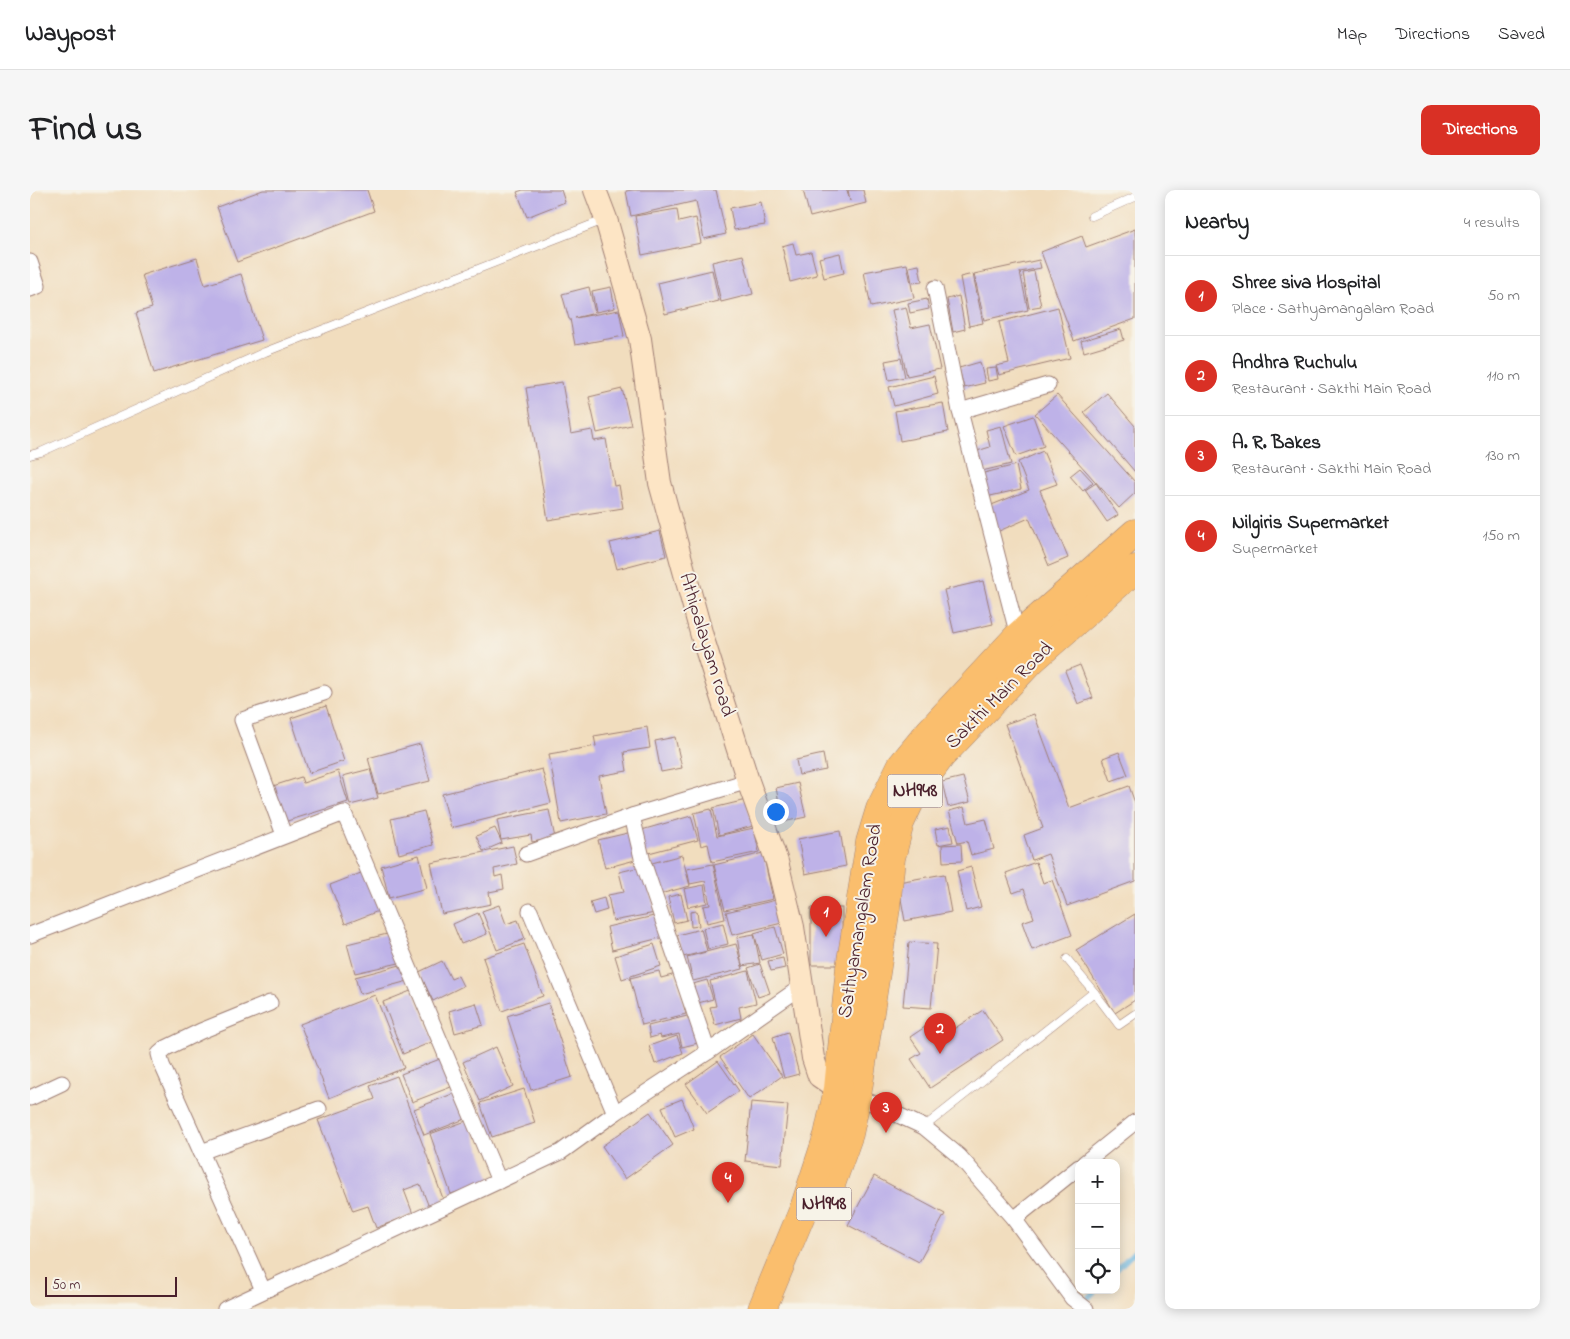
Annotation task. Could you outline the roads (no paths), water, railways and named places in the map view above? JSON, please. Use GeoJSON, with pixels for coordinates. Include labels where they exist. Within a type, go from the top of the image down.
{"type":"FeatureCollection","features":[{"type":"Feature","properties":{"kind":"highway","name":"Sathyamangalam Road"},"geometry":{"type":"LineString","coordinates":[[762,1309],[813,1182],[828,1135],[848,1092],[850,966],[870,842],[880,809],[901,766],[930,731],[1018,636],[1135,533]]}},
{"type":"Feature","properties":{"kind":"highway","name":"Sakthi Main Road"},"geometry":{"type":"LineString","coordinates":[[784,1309],[849,1134],[848,1092],[886,908],[891,858],[900,823],[914,793],[942,755],[1031,661],[1135,570]]}},
{"type":"Feature","properties":{"kind":"street","name":"Athipalayam road"},"geometry":{"type":"LineString","coordinates":[[595,190],[606,219],[640,339],[660,484],[702,636],[748,781],[777,862],[793,927],[813,1058],[819,1076],[848,1092]]}},
{"type":"Feature","properties":{"kind":"street"},"geometry":{"type":"LineString","coordinates":[[30,262],[38,286],[30,289]]}},
{"type":"Feature","properties":{"kind":"street"},"geometry":{"type":"LineString","coordinates":[[935,288],[960,411],[1018,636]]}},
{"type":"Feature","properties":{"kind":"street"},"geometry":{"type":"LineString","coordinates":[[960,411],[1048,385]]}},
{"type":"Feature","properties":{"kind":"street"},"geometry":{"type":"LineString","coordinates":[[284,835],[242,720],[324,693]]}},
{"type":"Feature","properties":{"kind":"street"},"geometry":{"type":"LineString","coordinates":[[526,854],[632,816],[748,781]]}},
{"type":"Feature","properties":{"kind":"street"},"geometry":{"type":"LineString","coordinates":[[30,936],[344,813],[499,1181]]}},
{"type":"Feature","properties":{"kind":"street"},"geometry":{"type":"LineString","coordinates":[[632,816],[643,862],[708,1052]]}},
{"type":"Feature","properties":{"kind":"street"},"geometry":{"type":"LineString","coordinates":[[530,911],[615,1113]]}},
{"type":"Feature","properties":{"kind":"street"},"geometry":{"type":"LineString","coordinates":[[225,1309],[561,1152],[615,1113],[708,1052],[801,987]]}},
{"type":"Feature","properties":{"kind":"street"},"geometry":{"type":"LineString","coordinates":[[263,1290],[162,1065],[159,1054],[166,1048],[192,1036],[270,1003]]}},
{"type":"Feature","properties":{"kind":"street"},"geometry":{"type":"LineString","coordinates":[[30,1098],[62,1083]]}},
{"type":"Feature","properties":{"kind":"street"},"geometry":{"type":"LineString","coordinates":[[848,1092],[924,1127],[959,1156],[1014,1220],[1072,1298],[1086,1309]]}},
{"type":"Feature","properties":{"kind":"street"},"geometry":{"type":"LineString","coordinates":[[201,1152],[319,1109]]}},
{"type":"Feature","properties":{"kind":"street"},"geometry":{"type":"LineString","coordinates":[[1089,1159],[1135,1122]]}},
{"type":"Feature","properties":{"kind":"street"},"geometry":{"type":"LineString","coordinates":[[1014,1220],[1075,1170]]}},
{"type":"Feature","properties":{"kind":"lane"},"geometry":{"type":"LineString","coordinates":[[1092,216],[1135,197]]}},
{"type":"Feature","properties":{"kind":"lane"},"geometry":{"type":"LineString","coordinates":[[30,455],[41,452],[265,352],[606,219]]}},
{"type":"Feature","properties":{"kind":"lane"},"geometry":{"type":"LineString","coordinates":[[1067,959],[1119,1025],[1135,1014]]}},
{"type":"Feature","properties":{"kind":"lane"},"geometry":{"type":"LineString","coordinates":[[924,1127],[1094,992]]}},
{"type":"Feature","properties":{"kind":"waterway"},"geometry":{"type":"LineString","coordinates":[[1120,1266],[1135,1251]]}},
{"type":"Feature","properties":{"kind":"waterway"},"geometry":{"type":"LineString","coordinates":[[1089,1297],[1092,1294]]}},
{"type":"Feature","properties":{"kind":"place","name":"Shree siva Hospital"},"geometry":{"type":"Point","coordinates":[826,937]}},
{"type":"Feature","properties":{"kind":"place","name":"Andhra Ruchulu"},"geometry":{"type":"Point","coordinates":[940,1054]}},
{"type":"Feature","properties":{"kind":"place","name":"A. R. Bakes"},"geometry":{"type":"Point","coordinates":[886,1133]}},
{"type":"Feature","properties":{"kind":"place","name":"Nilgiris Supermarket"},"geometry":{"type":"Point","coordinates":[728,1203]}}]}
